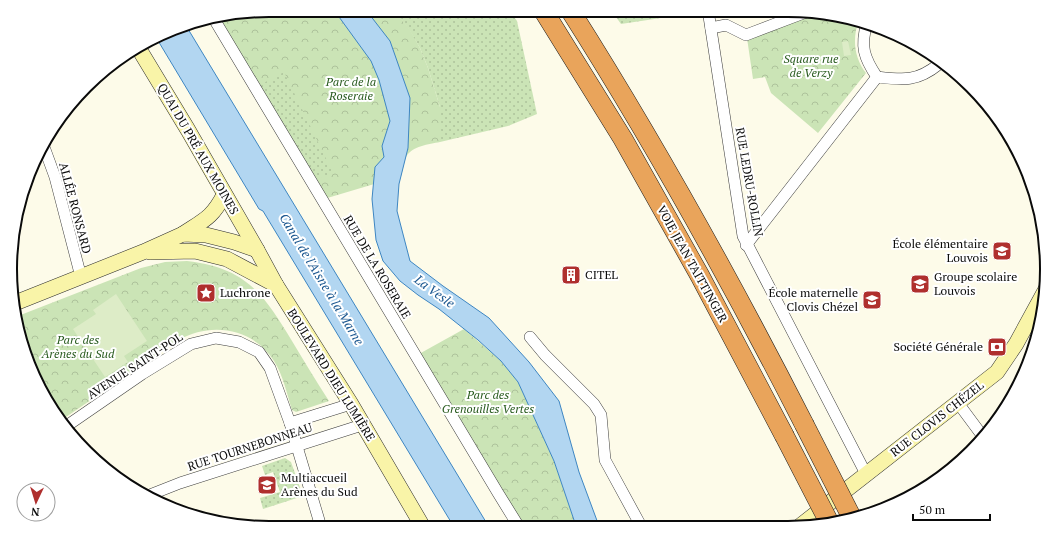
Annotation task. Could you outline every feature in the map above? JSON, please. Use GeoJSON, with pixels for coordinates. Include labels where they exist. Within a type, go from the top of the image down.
{"type":"FeatureCollection","features":[{"type":"Feature","properties":{"kind":"highway","name":"VOIE JEAN TAITTINGER"},"geometry":{"type":"LineString","coordinates":[[547,17],[623,139],[700,276],[827,518]]}},
{"type":"Feature","properties":{"kind":"highway","name":"VOIE JEAN TAITTINGER"},"geometry":{"type":"LineString","coordinates":[[574,17],[649,140],[721,267],[849,513]]}},
{"type":"Feature","properties":{"kind":"main road","name":"QUAI DU PRÉ AUX MOINES"},"geometry":{"type":"LineString","coordinates":[[141,52],[188,130],[257,250]]}},
{"type":"Feature","properties":{"kind":"main road"},"geometry":{"type":"LineString","coordinates":[[19,301],[143,252],[183,234],[206,220],[213,213],[224,195]]}},
{"type":"Feature","properties":{"kind":"main road"},"geometry":{"type":"LineString","coordinates":[[183,234],[206,235],[257,250]]}},
{"type":"Feature","properties":{"kind":"main road"},"geometry":{"type":"LineString","coordinates":[[143,252],[196,250],[228,259],[276,285]]}},
{"type":"Feature","properties":{"kind":"main road","name":"BOULEVARD DIEU LUMIÈRE"},"geometry":{"type":"LineString","coordinates":[[257,250],[276,285],[350,404],[419,521]]}},
{"type":"Feature","properties":{"kind":"main road","name":"RUE CLOVIS CHÉZEL"},"geometry":{"type":"LineString","coordinates":[[808,520],[997,372],[1016,344],[1038,305]]}},
{"type":"Feature","properties":{"kind":"main road","name":"BOULEVARD DIEU LUMIÈRE"},"geometry":{"type":"LineString","coordinates":[[407,500],[425,521]]}},
{"type":"Feature","properties":{"kind":"main road","name":"BOULEVARD DIEU LUMIÈRE"},"geometry":{"type":"LineString","coordinates":[[407,500],[415,521]]}},
{"type":"Feature","properties":{"kind":"street","name":"RUE LEDRU-ROLLIN"},"geometry":{"type":"LineString","coordinates":[[709,17],[743,236],[746,245],[866,474]]}},
{"type":"Feature","properties":{"kind":"street"},"geometry":{"type":"LineString","coordinates":[[711,28],[726,25],[746,35],[793,17]]}},
{"type":"Feature","properties":{"kind":"street","name":"RUE DE LA ROSERAIE"},"geometry":{"type":"LineString","coordinates":[[216,23],[515,521]]}},
{"type":"Feature","properties":{"kind":"street"},"geometry":{"type":"LineString","coordinates":[[865,29],[863,47],[866,57],[876,77]]}},
{"type":"Feature","properties":{"kind":"street"},"geometry":{"type":"LineString","coordinates":[[876,77],[903,79],[917,78],[929,72],[937,66]]}},
{"type":"Feature","properties":{"kind":"street"},"geometry":{"type":"LineString","coordinates":[[746,245],[876,77]]}},
{"type":"Feature","properties":{"kind":"street","name":"ALLÉE RONSARD"},"geometry":{"type":"LineString","coordinates":[[46,152],[55,178],[81,276]]}},
{"type":"Feature","properties":{"kind":"street"},"geometry":{"type":"LineString","coordinates":[[530,337],[545,355],[594,404],[600,415],[605,460],[638,521]]}},
{"type":"Feature","properties":{"kind":"street","name":"AVENUE SAINT-POL"},"geometry":{"type":"LineString","coordinates":[[70,423],[142,374],[191,344],[216,338],[239,342],[259,352],[270,368],[290,424],[319,521]]}},
{"type":"Feature","properties":{"kind":"street"},"geometry":{"type":"LineString","coordinates":[[958,403],[980,432]]}},
{"type":"Feature","properties":{"kind":"street","name":"RUE TOURNEBONNEAU"},"geometry":{"type":"LineString","coordinates":[[290,424],[350,404]]}},
{"type":"Feature","properties":{"kind":"street","name":"RUE TOURNEBONNEAU"},"geometry":{"type":"LineString","coordinates":[[154,493],[180,483],[362,425]]}},
{"type":"Feature","properties":{"kind":"green space","name":"Parc de la Roseraie"},"geometry":{"type":"Polygon","coordinates":[[[269,17],[400,17],[410,30],[420,48],[428,68],[440,107],[440,142],[421,146],[412,150],[404,161],[401,176],[324,199],[221,22],[236,19],[269,17]]]}},
{"type":"Feature","properties":{"kind":"green space"},"geometry":{"type":"Polygon","coordinates":[[[400,17],[514,17],[517,21],[537,114],[508,126],[440,142],[440,107],[428,68],[420,48],[400,17]]]}},
{"type":"Feature","properties":{"kind":"green space"},"geometry":{"type":"Polygon","coordinates":[[[616,17],[668,17],[621,24],[616,17]]]}},
{"type":"Feature","properties":{"kind":"green space","name":"Square rue de Verzy"},"geometry":{"type":"Polygon","coordinates":[[[799,18],[821,19],[857,27],[855,34],[855,48],[859,61],[866,73],[818,133],[771,93],[765,77],[753,79],[747,38],[799,18]]]}},
{"type":"Feature","properties":{"kind":"green space"},"geometry":{"type":"Polygon","coordinates":[[[848,41],[851,55],[844,56],[842,42],[848,41]]]}},
{"type":"Feature","properties":{"kind":"green space"},"geometry":{"type":"Polygon","coordinates":[[[284,72],[333,173],[313,180],[258,86],[284,72]]]}},
{"type":"Feature","properties":{"kind":"green space","name":"Parc des Arènes du Sud"},"geometry":{"type":"Polygon","coordinates":[[[187,261],[207,264],[239,277],[251,286],[262,296],[272,309],[329,401],[296,412],[292,410],[280,372],[266,350],[244,335],[231,331],[218,330],[192,334],[179,340],[65,417],[51,395],[36,365],[30,350],[21,315],[141,268],[165,262],[187,261]]]}},
{"type":"Feature","properties":{"kind":"green space"},"geometry":{"type":"Polygon","coordinates":[[[116,294],[147,341],[124,356],[128,362],[105,377],[73,329],[96,314],[93,310],[116,294]]]}},
{"type":"Feature","properties":{"kind":"green space","name":"Parc des Grenouilles Vertes"},"geometry":{"type":"Polygon","coordinates":[[[464,329],[501,361],[518,382],[554,461],[574,521],[520,521],[419,354],[464,329]]]}},
{"type":"Feature","properties":{"kind":"green space"},"geometry":{"type":"Polygon","coordinates":[[[285,458],[291,462],[303,496],[263,509],[260,498],[280,492],[273,472],[265,475],[262,466],[285,458]]]}},
{"type":"Feature","properties":{"kind":"water","name":"La Vesle"},"geometry":{"type":"Polygon","coordinates":[[[339,17],[371,17],[390,41],[410,98],[408,148],[399,184],[397,211],[410,261],[489,318],[529,362],[559,401],[579,472],[597,521],[574,521],[554,461],[518,382],[501,361],[478,340],[439,309],[400,281],[383,261],[376,240],[372,199],[375,167],[384,157],[382,146],[390,121],[379,80],[371,61],[339,17]]]}},
{"type":"Feature","properties":{"kind":"water","name":"Canal de l'Aisne à la Marne"},"geometry":{"type":"Polygon","coordinates":[[[189,30],[485,521],[450,521],[263,211],[259,209],[159,42],[189,30]]]}},
{"type":"Feature","properties":{"kind":"place","name":"École élémentaire Louvois"},"geometry":{"type":"Point","coordinates":[1002,251]}},
{"type":"Feature","properties":{"kind":"place","name":"CITEL"},"geometry":{"type":"Point","coordinates":[571,275]}},
{"type":"Feature","properties":{"kind":"place","name":"Groupe scolaire Louvois"},"geometry":{"type":"Point","coordinates":[920,284]}},
{"type":"Feature","properties":{"kind":"place","name":"Luchrone"},"geometry":{"type":"Point","coordinates":[206,293]}},
{"type":"Feature","properties":{"kind":"place","name":"École maternelle Clovis Chézel"},"geometry":{"type":"Point","coordinates":[872,300]}},
{"type":"Feature","properties":{"kind":"place","name":"Société Générale"},"geometry":{"type":"Point","coordinates":[997,347]}},
{"type":"Feature","properties":{"kind":"place","name":"Multiaccueil Arènes du Sud"},"geometry":{"type":"Point","coordinates":[267,485]}}]}
